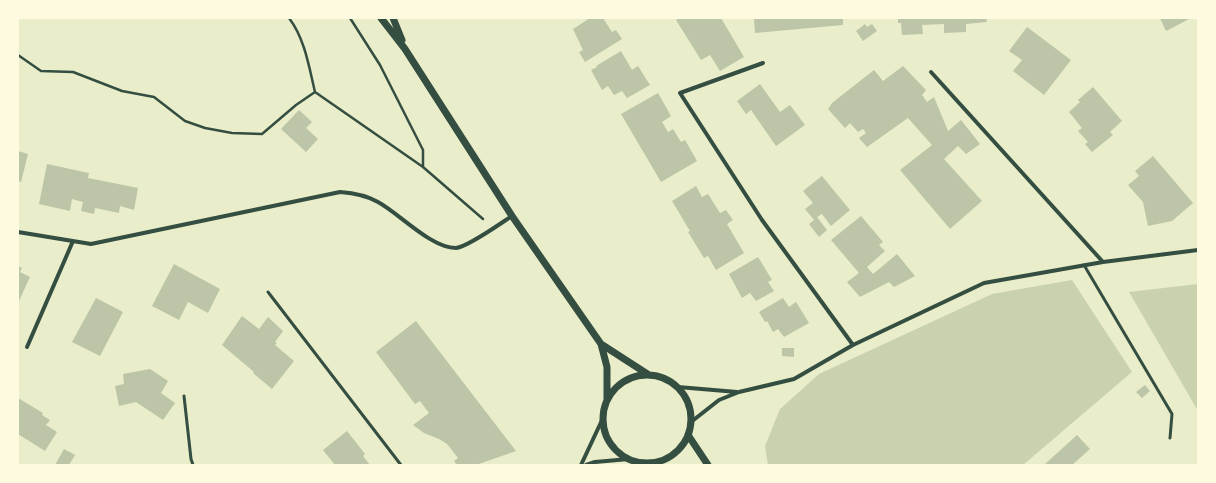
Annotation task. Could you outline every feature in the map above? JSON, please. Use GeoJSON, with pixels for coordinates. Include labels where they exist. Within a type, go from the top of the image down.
{"type":"FeatureCollection","features":[{"type":"Feature","properties":{"kind":"street"},"geometry":{"type":"LineString","coordinates":[[381,18],[406,50],[512,216],[601,344],[607,367],[607,400],[603,418],[581,465]]}},
{"type":"Feature","properties":{"kind":"street"},"geometry":{"type":"LineString","coordinates":[[393,18],[406,50]]}},
{"type":"Feature","properties":{"kind":"street"},"geometry":{"type":"LineString","coordinates":[[763,63],[680,93],[762,220],[853,345]]}},
{"type":"Feature","properties":{"kind":"street"},"geometry":{"type":"LineString","coordinates":[[931,72],[1103,262]]}},
{"type":"Feature","properties":{"kind":"street"},"geometry":{"type":"LineString","coordinates":[[18,232],[91,244],[340,192],[360,194],[378,201],[433,241],[456,248],[467,244],[512,216]]}},
{"type":"Feature","properties":{"kind":"street"},"geometry":{"type":"LineString","coordinates":[[27,347],[73,241]]}},
{"type":"Feature","properties":{"kind":"street"},"geometry":{"type":"LineString","coordinates":[[691,422],[718,400],[739,392],[794,379],[853,345],[984,283],[1103,262],[1198,250]]}},
{"type":"Feature","properties":{"kind":"street"},"geometry":{"type":"LineString","coordinates":[[601,344],[649,375]]}},
{"type":"Feature","properties":{"kind":"street"},"geometry":{"type":"LineString","coordinates":[[603,418],[605,430],[610,442],[618,452],[629,459],[643,463],[657,462],[676,452],[683,445],[688,435],[691,422],[691,412],[684,394],[678,387],[664,378],[649,375],[629,379],[620,384],[607,400]]}},
{"type":"Feature","properties":{"kind":"street"},"geometry":{"type":"LineString","coordinates":[[678,387],[739,392]]}},
{"type":"Feature","properties":{"kind":"street"},"geometry":{"type":"LineString","coordinates":[[688,435],[708,465]]}},
{"type":"Feature","properties":{"kind":"street"},"geometry":{"type":"LineString","coordinates":[[586,465],[595,462],[629,459]]}},
{"type":"Feature","properties":{"kind":"street"},"geometry":{"type":"LineString","coordinates":[[657,462],[665,465]]}},
{"type":"Feature","properties":{"kind":"lane"},"geometry":{"type":"LineString","coordinates":[[1084,265],[1172,414],[1170,438]]}},
{"type":"Feature","properties":{"kind":"lane"},"geometry":{"type":"LineString","coordinates":[[268,292],[401,465]]}},
{"type":"Feature","properties":{"kind":"lane"},"geometry":{"type":"LineString","coordinates":[[184,396],[191,459],[193,465]]}},
{"type":"Feature","properties":{"kind":"path"},"geometry":{"type":"LineString","coordinates":[[289,18],[293,23],[304,48],[315,92],[422,167],[483,220]]}},
{"type":"Feature","properties":{"kind":"path"},"geometry":{"type":"LineString","coordinates":[[350,18],[380,65],[423,150],[422,167]]}},
{"type":"Feature","properties":{"kind":"path"},"geometry":{"type":"LineString","coordinates":[[18,54],[41,70],[73,72],[122,91],[154,97],[185,121],[205,128],[232,133],[262,134],[296,105],[315,92]]}},
{"type":"Feature","properties":{"kind":"green space"},"geometry":{"type":"Polygon","coordinates":[[[1072,280],[1132,372],[1023,465],[768,465],[765,446],[780,409],[819,374],[992,294],[1072,280]]]}},
{"type":"Feature","properties":{"kind":"green space"},"geometry":{"type":"Polygon","coordinates":[[[1198,284],[1198,411],[1129,292],[1198,284]]]}},
{"type":"Feature","properties":{"kind":"building"},"geometry":{"type":"Polygon","coordinates":[[[590,18],[603,18],[612,32],[616,30],[622,39],[585,62],[579,52],[583,50],[573,29],[590,18]]]}},
{"type":"Feature","properties":{"kind":"building"},"geometry":{"type":"Polygon","coordinates":[[[679,18],[721,18],[744,57],[720,71],[710,55],[701,60],[676,20],[679,18]]]}},
{"type":"Feature","properties":{"kind":"building"},"geometry":{"type":"Polygon","coordinates":[[[754,18],[843,18],[843,25],[755,33],[754,18]]]}},
{"type":"Feature","properties":{"kind":"building"},"geometry":{"type":"Polygon","coordinates":[[[898,18],[986,18],[987,22],[966,24],[966,32],[944,33],[944,24],[922,25],[923,34],[902,35],[901,23],[898,23],[898,18]]]}},
{"type":"Feature","properties":{"kind":"building"},"geometry":{"type":"Polygon","coordinates":[[[1160,18],[1191,18],[1166,31],[1160,18]]]}},
{"type":"Feature","properties":{"kind":"building"},"geometry":{"type":"Polygon","coordinates":[[[865,24],[867,27],[872,24],[877,31],[863,41],[856,31],[865,24]]]}},
{"type":"Feature","properties":{"kind":"building"},"geometry":{"type":"Polygon","coordinates":[[[1027,27],[1071,60],[1044,95],[1013,71],[1022,60],[1009,51],[1027,27]]]}},
{"type":"Feature","properties":{"kind":"building"},"geometry":{"type":"Polygon","coordinates":[[[621,51],[632,70],[638,66],[650,85],[627,98],[622,91],[614,95],[608,86],[602,90],[591,70],[621,51]]]}},
{"type":"Feature","properties":{"kind":"building"},"geometry":{"type":"Polygon","coordinates":[[[903,66],[926,90],[922,95],[927,102],[934,97],[948,131],[961,120],[980,144],[966,154],[958,146],[944,159],[982,201],[950,229],[900,170],[932,145],[908,118],[867,147],[859,138],[866,133],[863,129],[858,132],[850,123],[845,128],[828,109],[832,103],[874,70],[883,81],[903,66]]]}},
{"type":"Feature","properties":{"kind":"building"},"geometry":{"type":"Polygon","coordinates":[[[760,84],[780,112],[790,105],[805,125],[776,146],[751,110],[746,114],[737,101],[760,84]]]}},
{"type":"Feature","properties":{"kind":"building"},"geometry":{"type":"Polygon","coordinates":[[[1093,87],[1122,121],[1110,132],[1113,135],[1092,152],[1085,144],[1088,142],[1078,131],[1082,128],[1069,112],[1080,102],[1078,100],[1093,87]]]}},
{"type":"Feature","properties":{"kind":"building"},"geometry":{"type":"Polygon","coordinates":[[[658,93],[671,116],[662,122],[668,132],[673,129],[681,142],[685,140],[697,161],[661,182],[621,114],[658,93]]]}},
{"type":"Feature","properties":{"kind":"building"},"geometry":{"type":"Polygon","coordinates":[[[299,110],[312,122],[306,128],[318,139],[306,152],[281,129],[299,110]]]}},
{"type":"Feature","properties":{"kind":"building"},"geometry":{"type":"Polygon","coordinates":[[[18,151],[28,154],[21,182],[18,181],[18,151]]]}},
{"type":"Feature","properties":{"kind":"building"},"geometry":{"type":"Polygon","coordinates":[[[1153,156],[1193,203],[1172,221],[1148,226],[1143,202],[1128,185],[1139,176],[1135,171],[1153,156]]]}},
{"type":"Feature","properties":{"kind":"building"},"geometry":{"type":"Polygon","coordinates":[[[47,164],[89,173],[88,178],[138,188],[134,210],[120,206],[119,213],[95,208],[94,214],[81,211],[83,202],[72,199],[70,211],[39,204],[47,164]]]}},
{"type":"Feature","properties":{"kind":"building"},"geometry":{"type":"Polygon","coordinates":[[[822,176],[850,210],[831,226],[822,214],[817,217],[827,230],[819,237],[809,224],[814,220],[805,209],[813,203],[803,191],[822,176]]]}},
{"type":"Feature","properties":{"kind":"building"},"geometry":{"type":"Polygon","coordinates":[[[696,186],[702,197],[708,194],[720,213],[726,210],[733,220],[727,224],[744,253],[716,270],[708,256],[704,258],[688,232],[690,231],[672,201],[696,186]]]}},
{"type":"Feature","properties":{"kind":"building"},"geometry":{"type":"Polygon","coordinates":[[[861,216],[883,242],[879,245],[885,251],[867,267],[873,274],[897,254],[915,276],[894,287],[889,282],[860,297],[847,282],[859,273],[831,240],[861,216]]]}},
{"type":"Feature","properties":{"kind":"building"},"geometry":{"type":"Polygon","coordinates":[[[758,257],[772,280],[768,282],[774,291],[756,301],[750,293],[742,298],[729,274],[758,257]]]}},
{"type":"Feature","properties":{"kind":"building"},"geometry":{"type":"Polygon","coordinates":[[[174,264],[220,289],[208,313],[188,302],[179,320],[152,306],[174,264]]]}},
{"type":"Feature","properties":{"kind":"building"},"geometry":{"type":"Polygon","coordinates":[[[18,266],[22,268],[20,272],[30,277],[18,303],[18,266]]]}},
{"type":"Feature","properties":{"kind":"building"},"geometry":{"type":"Polygon","coordinates":[[[96,298],[123,312],[100,356],[72,342],[96,298]]]}},
{"type":"Feature","properties":{"kind":"building"},"geometry":{"type":"Polygon","coordinates":[[[783,298],[789,307],[796,302],[809,323],[784,337],[778,329],[773,332],[767,321],[765,322],[759,312],[783,298]]]}},
{"type":"Feature","properties":{"kind":"building"},"geometry":{"type":"Polygon","coordinates":[[[242,316],[259,329],[268,317],[283,331],[275,342],[277,343],[275,345],[294,361],[272,389],[222,345],[242,316]]]}},
{"type":"Feature","properties":{"kind":"building"},"geometry":{"type":"Polygon","coordinates":[[[416,321],[516,451],[476,465],[457,465],[454,461],[458,458],[447,444],[424,433],[413,425],[429,413],[420,401],[415,404],[376,352],[416,321]]]}},
{"type":"Feature","properties":{"kind":"building"},"geometry":{"type":"Polygon","coordinates":[[[782,348],[794,348],[794,357],[782,356],[782,348]]]}},
{"type":"Feature","properties":{"kind":"building"},"geometry":{"type":"Polygon","coordinates":[[[150,369],[168,381],[161,393],[175,403],[163,420],[136,402],[119,406],[115,386],[124,384],[123,374],[150,369]]]}},
{"type":"Feature","properties":{"kind":"building"},"geometry":{"type":"Polygon","coordinates":[[[1145,385],[1150,391],[1142,398],[1136,392],[1145,385]]]}},
{"type":"Feature","properties":{"kind":"building"},"geometry":{"type":"Polygon","coordinates":[[[18,398],[43,413],[42,415],[50,420],[46,425],[57,432],[45,451],[18,434],[18,398]]]}},
{"type":"Feature","properties":{"kind":"building"},"geometry":{"type":"Polygon","coordinates":[[[347,431],[365,454],[363,456],[370,465],[335,465],[323,450],[347,431]]]}},
{"type":"Feature","properties":{"kind":"building"},"geometry":{"type":"Polygon","coordinates":[[[1077,435],[1090,449],[1072,465],[1044,465],[1077,435]]]}},
{"type":"Feature","properties":{"kind":"building"},"geometry":{"type":"Polygon","coordinates":[[[64,449],[75,455],[69,465],[55,465],[64,449]]]}}]}
